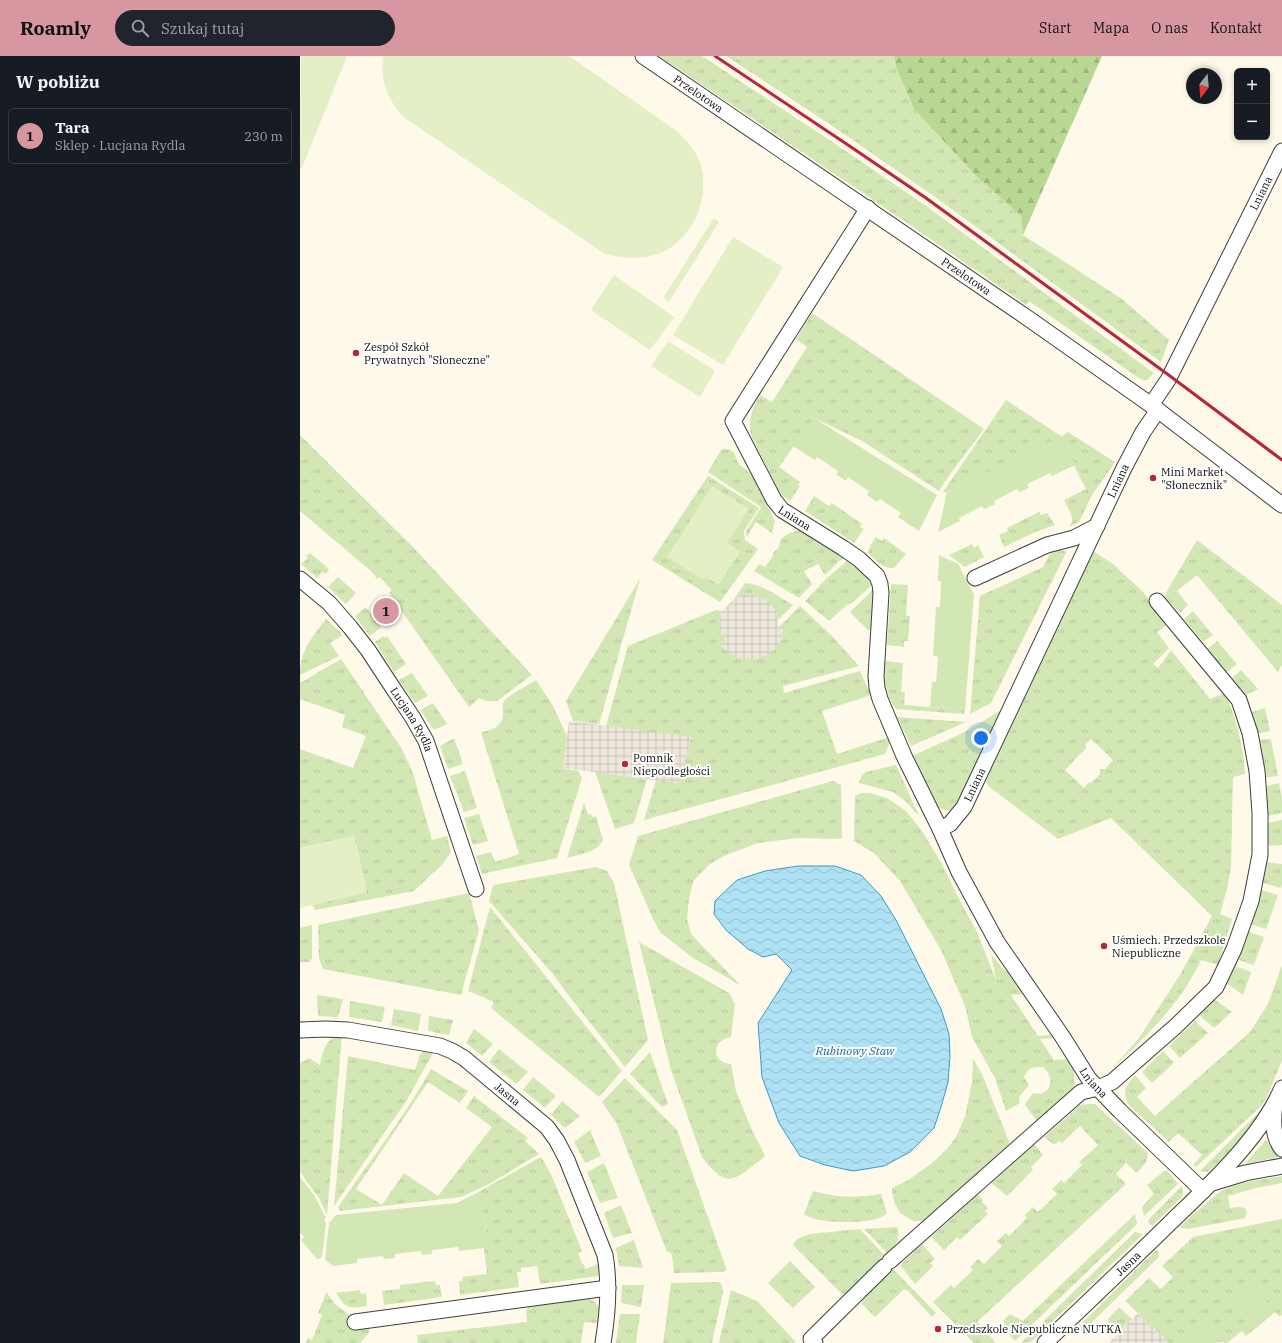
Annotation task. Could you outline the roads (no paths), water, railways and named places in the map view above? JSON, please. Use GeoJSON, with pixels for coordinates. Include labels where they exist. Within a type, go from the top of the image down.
{"type":"FeatureCollection","features":[{"type":"Feature","properties":{"kind":"street","name":"Przelotowa"},"geometry":{"type":"LineString","coordinates":[[643,56],[1029,319],[1155,408],[1282,505]]}},
{"type":"Feature","properties":{"kind":"street","name":"Lniana"},"geometry":{"type":"LineString","coordinates":[[940,829],[950,824],[964,807],[1124,468],[1282,151]]}},
{"type":"Feature","properties":{"kind":"street","name":"Lniana"},"geometry":{"type":"LineString","coordinates":[[868,208],[733,421],[770,494],[782,510],[844,548],[859,559],[877,576],[881,593],[876,665],[877,688],[880,699],[904,756],[940,829],[959,872],[997,942],[1062,1036],[1082,1068],[1098,1088],[1207,1187]]}},
{"type":"Feature","properties":{"kind":"street"},"geometry":{"type":"LineString","coordinates":[[975,578],[1047,545],[1074,538],[1097,526]]}},
{"type":"Feature","properties":{"kind":"street","name":"Lucjana Rydla"},"geometry":{"type":"LineString","coordinates":[[300,579],[329,603],[368,650],[426,741],[476,889]]}},
{"type":"Feature","properties":{"kind":"street"},"geometry":{"type":"LineString","coordinates":[[815,1343],[812,1339],[887,1264],[1081,1092],[1098,1088],[1112,1082],[1176,1026],[1216,987],[1234,949],[1251,902],[1260,855],[1260,813],[1257,771],[1250,733],[1239,700],[1157,601]]}},
{"type":"Feature","properties":{"kind":"street","name":"Jasna"},"geometry":{"type":"LineString","coordinates":[[300,1030],[325,1028],[348,1030],[440,1046],[464,1058],[547,1127],[558,1141],[567,1160],[605,1255],[608,1288],[606,1324],[603,1343]]}},
{"type":"Feature","properties":{"kind":"street","name":"Jasna"},"geometry":{"type":"LineString","coordinates":[[1045,1343],[1207,1187],[1255,1134],[1275,1103],[1282,1088]]}},
{"type":"Feature","properties":{"kind":"street","name":"Jasna"},"geometry":{"type":"LineString","coordinates":[[1275,1103],[1273,1115],[1274,1130],[1282,1149]]}},
{"type":"Feature","properties":{"kind":"street","name":"Jasna"},"geometry":{"type":"LineString","coordinates":[[1207,1187],[1245,1173],[1282,1166]]}},
{"type":"Feature","properties":{"kind":"street"},"geometry":{"type":"LineString","coordinates":[[355,1322],[608,1288]]}},
{"type":"Feature","properties":{"kind":"water","name":"Rubinowy Staw"},"geometry":{"type":"Polygon","coordinates":[[[798,866],[835,866],[861,875],[881,896],[896,920],[941,1009],[949,1034],[950,1056],[948,1082],[934,1128],[910,1152],[884,1166],[853,1171],[825,1165],[800,1156],[779,1123],[762,1077],[758,1023],[792,970],[776,954],[763,957],[748,949],[726,930],[714,914],[715,901],[737,880],[765,871],[798,866]]]}},
{"type":"Feature","properties":{"kind":"railway"},"geometry":{"type":"LineString","coordinates":[[715,56],[926,198],[1170,376],[1282,460]]}},
{"type":"Feature","properties":{"kind":"place","name":"Zespół Szkół Prywatnych \"Słoneczne\""},"geometry":{"type":"Point","coordinates":[356,353]}},
{"type":"Feature","properties":{"kind":"place","name":"Mini Market \"Słonecznik\""},"geometry":{"type":"Point","coordinates":[1153,478]}},
{"type":"Feature","properties":{"kind":"place","name":"Tara"},"geometry":{"type":"Point","coordinates":[386,611]}},
{"type":"Feature","properties":{"kind":"place","name":"Pomnik Niepodległości"},"geometry":{"type":"Point","coordinates":[625,764]}},
{"type":"Feature","properties":{"kind":"place","name":"Uśmiech. Przedszkole Niepubliczne"},"geometry":{"type":"Point","coordinates":[1104,946]}},
{"type":"Feature","properties":{"kind":"place","name":"Przedszkole Niepubliczne NUTKA"},"geometry":{"type":"Point","coordinates":[938,1329]}}]}
